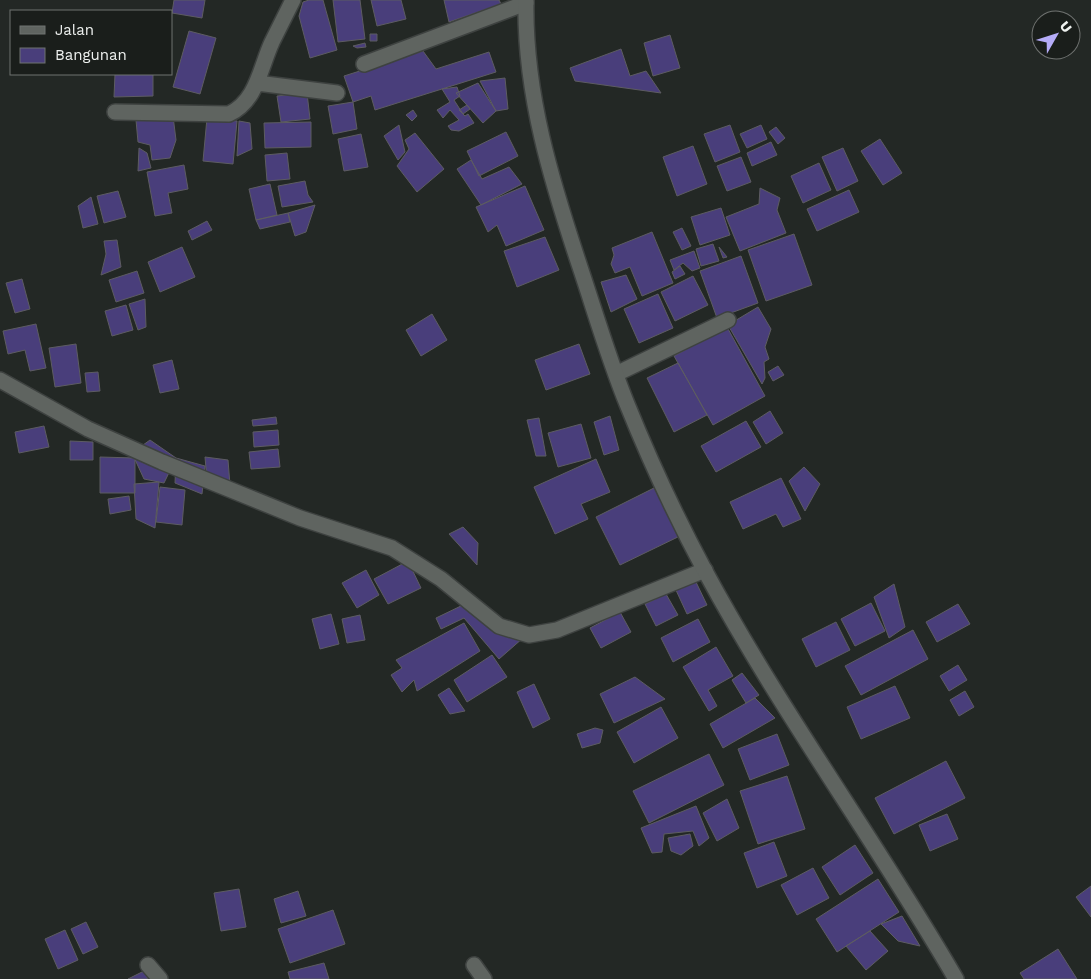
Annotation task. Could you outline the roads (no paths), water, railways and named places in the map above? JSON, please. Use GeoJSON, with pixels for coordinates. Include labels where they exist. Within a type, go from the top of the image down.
{"type":"FeatureCollection","features":[{"type":"Feature","properties":{"kind":"street"},"geometry":{"type":"LineString","coordinates":[[115,112],[229,114],[245,103],[257,83],[272,44],[293,0]]}},
{"type":"Feature","properties":{"kind":"street"},"geometry":{"type":"LineString","coordinates":[[364,64],[526,2],[527,55],[535,109],[567,229],[616,374],[653,467],[705,570],[747,645],[956,979]]}},
{"type":"Feature","properties":{"kind":"street"},"geometry":{"type":"LineString","coordinates":[[257,83],[337,94]]}},
{"type":"Feature","properties":{"kind":"street"},"geometry":{"type":"LineString","coordinates":[[616,374],[728,320]]}},
{"type":"Feature","properties":{"kind":"street"},"geometry":{"type":"LineString","coordinates":[[0,380],[88,429],[162,462],[300,518],[392,548],[441,579],[499,626],[529,635],[557,630],[705,570]]}},
{"type":"Feature","properties":{"kind":"street"},"geometry":{"type":"LineString","coordinates":[[148,964],[160,979]]}},
{"type":"Feature","properties":{"kind":"street"},"geometry":{"type":"LineString","coordinates":[[474,965],[484,979]]}}]}
